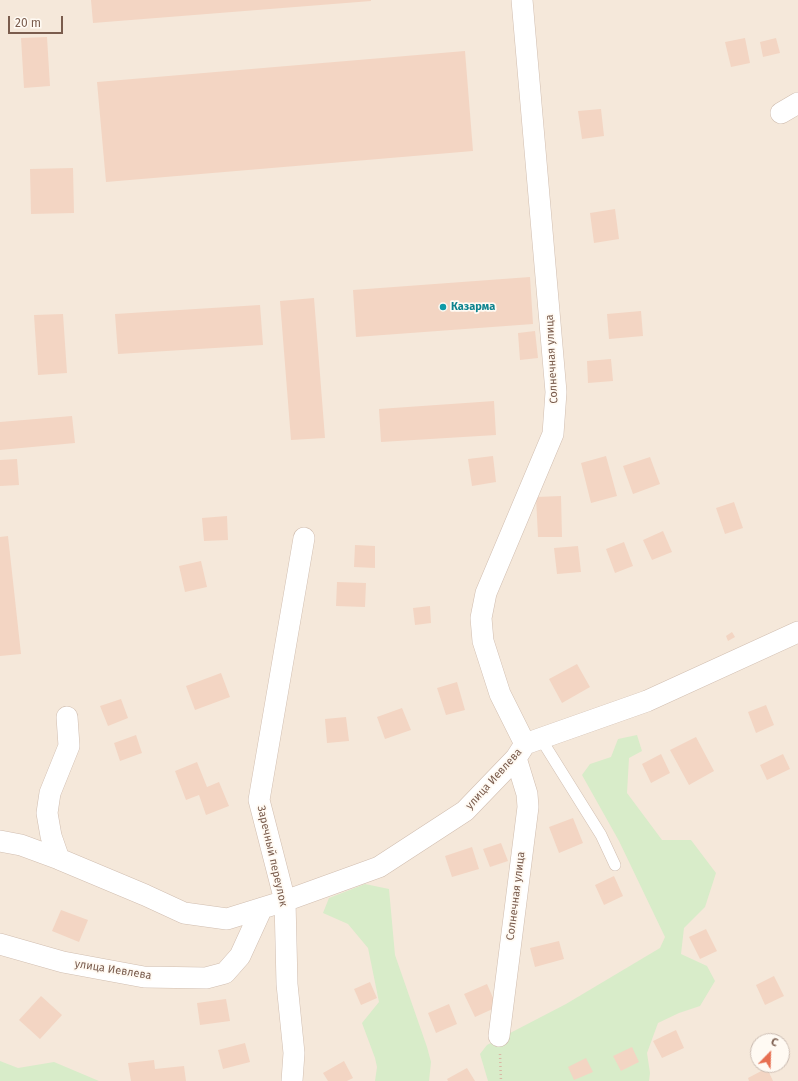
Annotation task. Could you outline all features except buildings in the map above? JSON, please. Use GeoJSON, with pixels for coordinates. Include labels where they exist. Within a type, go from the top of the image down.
{"type":"FeatureCollection","features":[{"type":"Feature","properties":{"kind":"street","name":"Солнечная улица"},"geometry":{"type":"LineString","coordinates":[[499,1036],[528,807],[528,747],[500,694],[483,641],[481,618],[486,593],[552,434],[556,392],[522,0]]}},
{"type":"Feature","properties":{"kind":"street","name":"Заречный переулок"},"geometry":{"type":"LineString","coordinates":[[292,1081],[294,1052],[287,984],[285,901],[259,800],[304,538]]}},
{"type":"Feature","properties":{"kind":"street","name":"улица Иевлева"},"geometry":{"type":"LineString","coordinates":[[0,841],[21,844],[145,895],[184,913],[227,919],[285,901],[379,867],[465,811],[528,747],[647,701],[798,632]]}},
{"type":"Feature","properties":{"kind":"street"},"geometry":{"type":"LineString","coordinates":[[59,859],[51,836],[47,813],[50,793],[69,746],[67,718]]}},
{"type":"Feature","properties":{"kind":"street","name":"улица Иевлева"},"geometry":{"type":"LineString","coordinates":[[0,944],[64,962],[144,977],[206,978],[225,973],[240,956],[262,908]]}},
{"type":"Feature","properties":{"kind":"lane"},"geometry":{"type":"LineString","coordinates":[[528,747],[601,835],[615,864]]}},
{"type":"Feature","properties":{"kind":"path"},"geometry":{"type":"LineString","coordinates":[[499,1036],[501,1081]]}},
{"type":"Feature","properties":{"kind":"shaded area"},"geometry":{"type":"Polygon","coordinates":[[[0,0],[798,0],[798,1081],[0,1081],[0,0]]]}},
{"type":"Feature","properties":{"kind":"green space"},"geometry":{"type":"Polygon","coordinates":[[[637,735],[642,751],[629,758],[627,793],[662,840],[691,840],[716,873],[705,907],[684,928],[681,954],[707,966],[715,981],[700,1006],[679,1013],[658,1023],[647,1053],[650,1073],[649,1081],[488,1081],[480,1054],[487,1045],[566,1004],[660,948],[665,937],[619,841],[582,775],[590,764],[611,757],[618,739],[637,735]]]}},
{"type":"Feature","properties":{"kind":"green space"},"geometry":{"type":"Polygon","coordinates":[[[365,884],[389,889],[395,955],[427,1047],[431,1062],[429,1081],[375,1081],[377,1067],[375,1058],[362,1023],[379,1002],[368,948],[348,924],[323,913],[329,898],[365,884]]]}},
{"type":"Feature","properties":{"kind":"green space"},"geometry":{"type":"Polygon","coordinates":[[[0,1061],[18,1068],[54,1062],[99,1081],[0,1081],[0,1061]]]}},
{"type":"Feature","properties":{"kind":"place","name":"Казарма"},"geometry":{"type":"Point","coordinates":[443,307]}}]}
